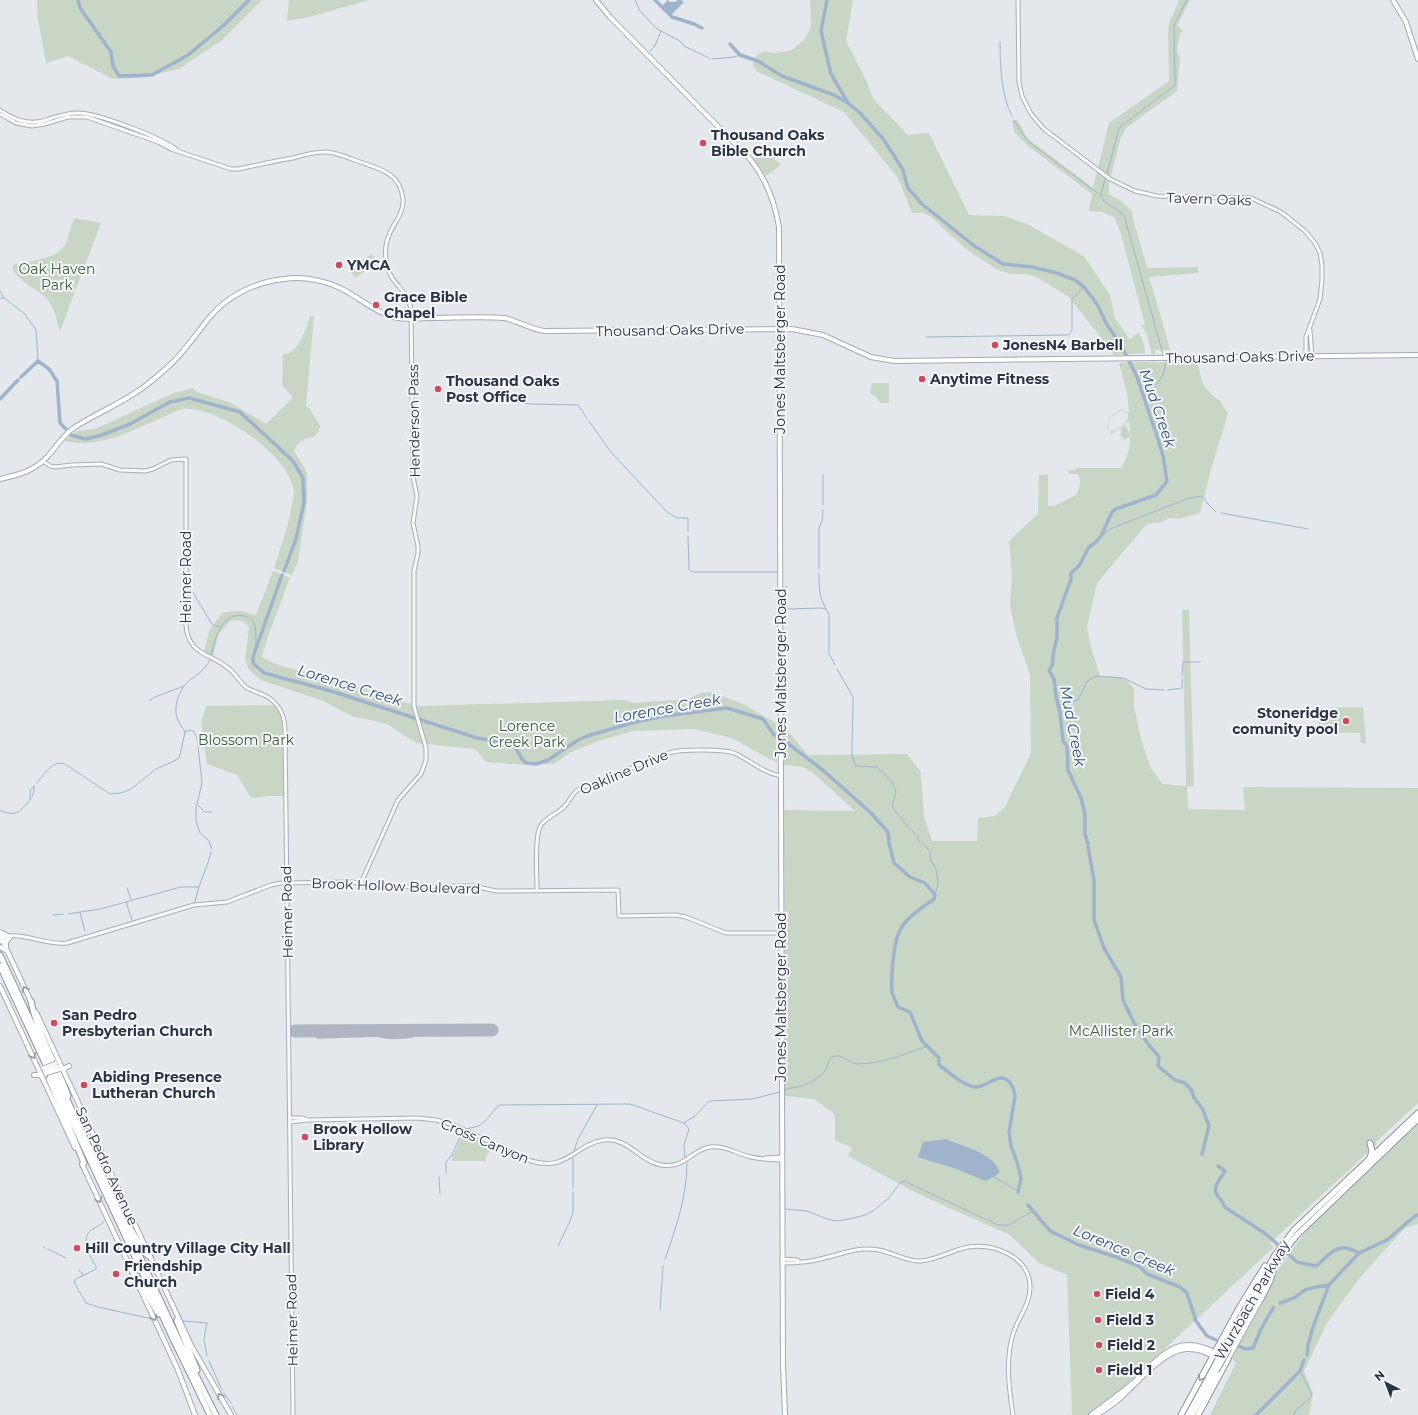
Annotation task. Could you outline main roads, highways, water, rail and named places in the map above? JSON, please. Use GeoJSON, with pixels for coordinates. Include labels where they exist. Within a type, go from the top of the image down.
{"type":"FeatureCollection","features":[{"type":"Feature","properties":{"kind":"highway"},"geometry":{"type":"LineString","coordinates":[[0,955],[202,1386]]}},
{"type":"Feature","properties":{"kind":"highway"},"geometry":{"type":"LineString","coordinates":[[0,966],[44,1071],[170,1331],[212,1414]]}},
{"type":"Feature","properties":{"kind":"highway"},"geometry":{"type":"LineString","coordinates":[[31,1001],[40,1031],[64,1083],[71,1108]]}},
{"type":"Feature","properties":{"kind":"highway"},"geometry":{"type":"LineString","coordinates":[[44,1071],[48,1074],[52,1088],[84,1163],[83,1165]]}},
{"type":"Feature","properties":{"kind":"highway","name":"Wurzbach Parkway"},"geometry":{"type":"LineString","coordinates":[[1227,1347],[1277,1255],[1302,1222],[1418,1113]]}},
{"type":"Feature","properties":{"kind":"highway","name":"Wurzbach Parkway"},"geometry":{"type":"LineString","coordinates":[[1289,1240],[1418,1119]]}},
{"type":"Feature","properties":{"kind":"highway"},"geometry":{"type":"LineString","coordinates":[[1369,1159],[1372,1151],[1370,1143],[1375,1146],[1385,1144]]}},
{"type":"Feature","properties":{"kind":"highway"},"geometry":{"type":"LineString","coordinates":[[118,1209],[145,1253],[150,1257]]}},
{"type":"Feature","properties":{"kind":"highway"},"geometry":{"type":"LineString","coordinates":[[1181,1415],[1250,1289],[1265,1266],[1277,1255]]}},
{"type":"Feature","properties":{"kind":"highway","name":"Wurzbach Parkway"},"geometry":{"type":"LineString","coordinates":[[1188,1415],[1275,1265],[1277,1255]]}},
{"type":"Feature","properties":{"kind":"highway"},"geometry":{"type":"LineString","coordinates":[[1261,1299],[1275,1265]]}},
{"type":"Feature","properties":{"kind":"highway"},"geometry":{"type":"LineString","coordinates":[[133,1273],[140,1281],[164,1324],[170,1331]]}},
{"type":"Feature","properties":{"kind":"highway"},"geometry":{"type":"LineString","coordinates":[[1266,1290],[1266,1294],[1269,1297]]}},
{"type":"Feature","properties":{"kind":"highway"},"geometry":{"type":"LineString","coordinates":[[178,1318],[177,1321],[185,1338],[212,1414]]}},
{"type":"Feature","properties":{"kind":"highway"},"geometry":{"type":"LineString","coordinates":[[1219,1344],[1220,1350],[1227,1354],[1231,1353]]}},
{"type":"Feature","properties":{"kind":"highway"},"geometry":{"type":"LineString","coordinates":[[1198,1415],[1227,1361]]}},
{"type":"Feature","properties":{"kind":"highway"},"geometry":{"type":"LineString","coordinates":[[1209,1363],[1216,1362],[1222,1366],[1222,1370]]}},
{"type":"Feature","properties":{"kind":"highway","name":"Wurzbach Parkway"},"geometry":{"type":"LineString","coordinates":[[1192,1415],[1214,1370]]}},
{"type":"Feature","properties":{"kind":"main road","name":"Jones Maltsberger Road"},"geometry":{"type":"LineString","coordinates":[[596,0],[610,17],[746,154],[763,178],[774,204],[779,227],[781,1158],[783,1365],[785,1415]]}},
{"type":"Feature","properties":{"kind":"main road"},"geometry":{"type":"LineString","coordinates":[[1393,0],[1406,22],[1418,59]]}},
{"type":"Feature","properties":{"kind":"main road","name":"Thousand Oaks Drive"},"geometry":{"type":"LineString","coordinates":[[0,479],[29,471],[43,461],[62,438],[73,428],[92,416],[136,393],[154,379],[184,351],[217,309],[228,300],[250,288],[273,280],[286,278],[312,280],[330,284],[346,291],[381,313],[398,318],[505,318],[514,320],[533,329],[544,331],[800,330],[823,335],[862,354],[885,360],[1418,355]]}},
{"type":"Feature","properties":{"kind":"main road"},"geometry":{"type":"LineString","coordinates":[[0,947],[7,949],[6,942],[9,936],[1,937]]}},
{"type":"Feature","properties":{"kind":"main road","name":"San Pedro Avenue"},"geometry":{"type":"LineString","coordinates":[[1,937],[60,1067],[193,1350],[229,1413]]}},
{"type":"Feature","properties":{"kind":"main road"},"geometry":{"type":"LineString","coordinates":[[0,986],[44,1071],[43,1078],[40,1075],[34,1075]]}},
{"type":"Feature","properties":{"kind":"main road"},"geometry":{"type":"LineString","coordinates":[[44,1071],[69,1066]]}},
{"type":"Feature","properties":{"kind":"main road","name":"San Pedro Avenue"},"geometry":{"type":"LineString","coordinates":[[43,1078],[178,1370],[195,1415]]}},
{"type":"Feature","properties":{"kind":"main road","name":"Wurzbach Parkway"},"geometry":{"type":"LineString","coordinates":[[1227,1361],[1261,1299]]}},
{"type":"Feature","properties":{"kind":"main road"},"geometry":{"type":"LineString","coordinates":[[1097,1415],[1118,1400],[1167,1355],[1180,1349],[1205,1350],[1219,1344]]}},
{"type":"Feature","properties":{"kind":"main road"},"geometry":{"type":"LineString","coordinates":[[1091,1415],[1118,1396],[1166,1352],[1183,1345],[1198,1345],[1227,1361]]}},
{"type":"Feature","properties":{"kind":"main road"},"geometry":{"type":"LineString","coordinates":[[1205,1350],[1209,1363]]}},
{"type":"Feature","properties":{"kind":"main road"},"geometry":{"type":"LineString","coordinates":[[1155,1366],[1166,1352]]}},
{"type":"Feature","properties":{"kind":"water"},"geometry":{"type":"Polygon","coordinates":[[[668,0],[670,2],[681,0],[684,2],[671,15],[662,6],[668,0]]]}},
{"type":"Feature","properties":{"kind":"water"},"geometry":{"type":"Polygon","coordinates":[[[946,1139],[984,1155],[996,1165],[1000,1172],[986,1181],[956,1169],[918,1157],[923,1142],[946,1139]]]}},
{"type":"Feature","properties":{"kind":"waterway","name":"Mud Creek"},"geometry":{"type":"LineString","coordinates":[[78,0],[80,8],[111,52],[113,66],[119,76],[152,75],[188,55],[223,26],[249,0]]}},
{"type":"Feature","properties":{"kind":"waterway"},"geometry":{"type":"LineString","coordinates":[[635,0],[640,11],[657,29],[680,41],[684,46],[709,58]]}},
{"type":"Feature","properties":{"kind":"waterway","name":"Mud Creek"},"geometry":{"type":"LineString","coordinates":[[655,0],[672,17],[702,28]]}},
{"type":"Feature","properties":{"kind":"waterway"},"geometry":{"type":"LineString","coordinates":[[827,0],[821,31],[831,74],[848,103]]}},
{"type":"Feature","properties":{"kind":"waterway"},"geometry":{"type":"LineString","coordinates":[[1107,174],[1119,128],[1175,85],[1174,25],[1187,0]]}},
{"type":"Feature","properties":{"kind":"waterway"},"geometry":{"type":"LineString","coordinates":[[650,51],[655,46],[661,31]]}},
{"type":"Feature","properties":{"kind":"waterway"},"geometry":{"type":"LineString","coordinates":[[1000,42],[1003,90],[1012,116]]}},
{"type":"Feature","properties":{"kind":"waterway","name":"Mud Creek"},"geometry":{"type":"LineString","coordinates":[[730,44],[740,55],[758,61],[782,76],[834,95],[848,103],[860,113],[884,140],[903,170],[908,188],[922,204],[973,245],[1003,264],[1032,267],[1057,273],[1075,280],[1084,287],[1097,304],[1106,323],[1122,347],[1137,377],[1163,456],[1167,481],[1156,495],[1116,509],[1112,512],[1101,536],[1089,547],[1079,566],[1071,573],[1071,579],[1057,618],[1057,638],[1052,666],[1049,670],[1054,679],[1063,741],[1067,746],[1068,770],[1081,798],[1085,814],[1085,834],[1088,844]]}},
{"type":"Feature","properties":{"kind":"waterway"},"geometry":{"type":"LineString","coordinates":[[712,59],[740,55]]}},
{"type":"Feature","properties":{"kind":"waterway"},"geometry":{"type":"LineString","coordinates":[[1014,120],[1026,139],[1100,195]]}},
{"type":"Feature","properties":{"kind":"waterway"},"geometry":{"type":"LineString","coordinates":[[1105,179],[1101,196],[1103,200],[1124,215],[1163,354]]}},
{"type":"Feature","properties":{"kind":"waterway"},"geometry":{"type":"LineString","coordinates":[[926,337],[1068,335],[1072,330],[1072,299],[1084,287]]}},
{"type":"Feature","properties":{"kind":"waterway"},"geometry":{"type":"LineString","coordinates":[[0,291],[4,298]]}},
{"type":"Feature","properties":{"kind":"waterway"},"geometry":{"type":"LineString","coordinates":[[0,298],[4,298],[25,314],[36,330],[38,361]]}},
{"type":"Feature","properties":{"kind":"waterway","name":"Lorence Creek"},"geometry":{"type":"LineString","coordinates":[[21,377],[38,361],[49,369],[57,381],[60,423],[67,430]]}},
{"type":"Feature","properties":{"kind":"waterway"},"geometry":{"type":"LineString","coordinates":[[1144,398],[1153,389],[1163,375],[1166,362]]}},
{"type":"Feature","properties":{"kind":"waterway","name":"Lorence Creek"},"geometry":{"type":"LineString","coordinates":[[0,399],[18,380]]}},
{"type":"Feature","properties":{"kind":"waterway","name":"Lorence Creek"},"geometry":{"type":"LineString","coordinates":[[71,435],[85,439],[99,436],[130,424],[170,402],[189,398],[240,412],[293,461],[303,478],[304,502],[296,539],[284,571]]}},
{"type":"Feature","properties":{"kind":"waterway"},"geometry":{"type":"LineString","coordinates":[[510,402],[578,405],[587,418]]}},
{"type":"Feature","properties":{"kind":"waterway"},"geometry":{"type":"LineString","coordinates":[[589,421],[610,451],[667,512],[677,518],[688,518],[688,531]]}},
{"type":"Feature","properties":{"kind":"waterway"},"geometry":{"type":"LineString","coordinates":[[823,475],[823,505]]}},
{"type":"Feature","properties":{"kind":"waterway"},"geometry":{"type":"LineString","coordinates":[[1101,536],[1110,529],[1189,498],[1202,496],[1216,512]]}},
{"type":"Feature","properties":{"kind":"waterway"},"geometry":{"type":"LineString","coordinates":[[819,569],[819,528],[822,521],[823,510]]}},
{"type":"Feature","properties":{"kind":"waterway"},"geometry":{"type":"LineString","coordinates":[[1221,513],[1308,529]]}},
{"type":"Feature","properties":{"kind":"waterway"},"geometry":{"type":"LineString","coordinates":[[688,536],[689,569],[692,572],[778,572]]}},
{"type":"Feature","properties":{"kind":"waterway"},"geometry":{"type":"LineString","coordinates":[[819,574],[820,592],[826,609]]}},
{"type":"Feature","properties":{"kind":"waterway","name":"Lorence Creek"},"geometry":{"type":"LineString","coordinates":[[282,575],[253,657],[253,663],[264,673],[331,691],[477,738],[509,744],[515,747],[526,763],[536,764],[548,760],[578,740],[587,736],[635,722],[664,716],[727,708],[763,719],[774,735],[786,742],[824,771],[871,813],[888,832],[889,842]]}},
{"type":"Feature","properties":{"kind":"waterway"},"geometry":{"type":"LineString","coordinates":[[189,576],[191,589],[210,621],[213,625],[220,627]]}},
{"type":"Feature","properties":{"kind":"waterway"},"geometry":{"type":"LineString","coordinates":[[786,586],[786,609],[826,609],[829,614],[829,654],[835,665]]}},
{"type":"Feature","properties":{"kind":"waterway"},"geometry":{"type":"LineString","coordinates":[[211,655],[220,628],[230,618],[236,616],[244,616],[254,622],[256,632],[256,649]]}},
{"type":"Feature","properties":{"kind":"waterway"},"geometry":{"type":"LineString","coordinates":[[37,783],[49,768],[60,763],[65,764],[110,794],[121,793],[131,789],[156,769],[179,758],[185,732],[177,718],[176,708],[178,697],[186,683],[199,674],[210,660]]}},
{"type":"Feature","properties":{"kind":"waterway"},"geometry":{"type":"LineString","coordinates":[[1182,676],[1183,662],[1200,662]]}},
{"type":"Feature","properties":{"kind":"waterway"},"geometry":{"type":"LineString","coordinates":[[837,669],[853,697],[852,755],[855,766],[877,767],[892,782],[896,792],[892,806],[896,813],[918,836],[918,840],[921,842]]}},
{"type":"Feature","properties":{"kind":"waterway"},"geometry":{"type":"LineString","coordinates":[[1058,705],[1078,700],[1086,683],[1090,679],[1097,676],[1123,678],[1146,689],[1164,690]]}},
{"type":"Feature","properties":{"kind":"waterway"},"geometry":{"type":"LineString","coordinates":[[1168,690],[1182,688],[1182,679]]}},
{"type":"Feature","properties":{"kind":"waterway"},"geometry":{"type":"LineString","coordinates":[[149,701],[155,697],[184,686]]}},
{"type":"Feature","properties":{"kind":"waterway"},"geometry":{"type":"LineString","coordinates":[[185,732],[190,730],[193,731],[197,737],[202,783],[196,808],[196,822],[200,833],[209,841],[212,849]]}},
{"type":"Feature","properties":{"kind":"waterway"},"geometry":{"type":"LineString","coordinates":[[30,798],[30,791],[34,786]]}},
{"type":"Feature","properties":{"kind":"waterway"},"geometry":{"type":"LineString","coordinates":[[0,810],[9,813],[18,812],[32,797],[34,786]]}},
{"type":"Feature","properties":{"kind":"waterway"},"geometry":{"type":"LineString","coordinates":[[198,805],[205,812],[212,812]]}},
{"type":"Feature","properties":{"kind":"waterway","name":"Lorence Creek"},"geometry":{"type":"LineString","coordinates":[[889,843],[894,863],[910,877],[925,883],[935,895],[934,899],[909,918],[900,931],[894,949],[892,993]]}},
{"type":"Feature","properties":{"kind":"waterway"},"geometry":{"type":"LineString","coordinates":[[923,844],[930,851],[931,861],[936,869],[938,883],[935,895]]}},
{"type":"Feature","properties":{"kind":"waterway","name":"Mud Creek"},"geometry":{"type":"LineString","coordinates":[[1088,847],[1094,880],[1094,920],[1104,948],[1121,977],[1123,1000],[1134,1023],[1159,1057],[1158,1066],[1175,1080],[1185,1083],[1192,1091],[1194,1098],[1202,1108],[1209,1126],[1202,1154]]}},
{"type":"Feature","properties":{"kind":"waterway"},"geometry":{"type":"LineString","coordinates":[[195,902],[211,852]]}},
{"type":"Feature","properties":{"kind":"waterway"},"geometry":{"type":"LineString","coordinates":[[68,914],[100,909],[181,887],[198,887]]}},
{"type":"Feature","properties":{"kind":"waterway"},"geometry":{"type":"LineString","coordinates":[[127,888],[131,899]]}},
{"type":"Feature","properties":{"kind":"waterway"},"geometry":{"type":"LineString","coordinates":[[126,902],[132,920]]}},
{"type":"Feature","properties":{"kind":"waterway"},"geometry":{"type":"LineString","coordinates":[[80,913],[85,931]]}},
{"type":"Feature","properties":{"kind":"waterway"},"geometry":{"type":"LineString","coordinates":[[53,915],[63,914]]}},
{"type":"Feature","properties":{"kind":"waterway","name":"Lorence Creek"},"geometry":{"type":"LineString","coordinates":[[893,995],[898,1007],[910,1012],[922,1041],[939,1058],[939,1065],[951,1075],[965,1084],[974,1087],[979,1087],[998,1078],[1007,1080],[1012,1085],[1015,1096],[1009,1132],[1011,1146],[1021,1178],[1018,1192]]}},
{"type":"Feature","properties":{"kind":"waterway"},"geometry":{"type":"LineString","coordinates":[[784,1090],[808,1084],[819,1077],[825,1071],[830,1058],[834,1056],[840,1056],[857,1064],[866,1064],[893,1058],[928,1046]]}},
{"type":"Feature","properties":{"kind":"waterway"},"geometry":{"type":"LineString","coordinates":[[684,1123],[695,1116],[709,1101],[752,1099],[780,1092]]}},
{"type":"Feature","properties":{"kind":"waterway"},"geometry":{"type":"LineString","coordinates":[[466,1129],[479,1126],[499,1105],[630,1104],[684,1123],[689,1129],[684,1145],[685,1158]]}},
{"type":"Feature","properties":{"kind":"waterway"},"geometry":{"type":"LineString","coordinates":[[574,1151],[578,1139],[597,1105]]}},
{"type":"Feature","properties":{"kind":"waterway"},"geometry":{"type":"LineString","coordinates":[[446,1173],[446,1162],[452,1155],[462,1132]]}},
{"type":"Feature","properties":{"kind":"waterway"},"geometry":{"type":"LineString","coordinates":[[573,1158],[573,1188]]}},
{"type":"Feature","properties":{"kind":"waterway"},"geometry":{"type":"LineString","coordinates":[[665,1259],[677,1224],[683,1200],[687,1175],[687,1163]]}},
{"type":"Feature","properties":{"kind":"waterway","name":"Mud Creek"},"geometry":{"type":"LineString","coordinates":[[1218,1166],[1225,1171],[1216,1186],[1217,1195],[1224,1206]]}},
{"type":"Feature","properties":{"kind":"waterway"},"geometry":{"type":"LineString","coordinates":[[439,1177],[440,1194]]}},
{"type":"Feature","properties":{"kind":"waterway"},"geometry":{"type":"LineString","coordinates":[[994,1177],[1018,1191]]}},
{"type":"Feature","properties":{"kind":"waterway"},"geometry":{"type":"LineString","coordinates":[[786,1209],[807,1211],[827,1219],[837,1221],[854,1218],[873,1211],[889,1198],[900,1183],[904,1181],[998,1225],[1009,1225],[1033,1211]]}},
{"type":"Feature","properties":{"kind":"waterway"},"geometry":{"type":"LineString","coordinates":[[558,1246],[573,1213],[573,1192]]}},
{"type":"Feature","properties":{"kind":"waterway","name":"Lorence Creek"},"geometry":{"type":"LineString","coordinates":[[1028,1205],[1050,1231],[1079,1245],[1139,1266],[1147,1274],[1180,1287],[1187,1293],[1196,1321],[1207,1336],[1216,1340]]}},
{"type":"Feature","properties":{"kind":"waterway","name":"Mud Creek"},"geometry":{"type":"LineString","coordinates":[[1226,1208],[1266,1234],[1297,1262],[1316,1266],[1333,1251],[1342,1248],[1350,1249],[1359,1253]]}},
{"type":"Feature","properties":{"kind":"waterway"},"geometry":{"type":"LineString","coordinates":[[1307,1355],[1313,1327],[1329,1285],[1359,1253],[1387,1240],[1418,1215]]}},
{"type":"Feature","properties":{"kind":"waterway"},"geometry":{"type":"LineString","coordinates":[[104,1221],[91,1230],[86,1238],[87,1248],[96,1269],[76,1279],[74,1282],[86,1303],[152,1319]]}},
{"type":"Feature","properties":{"kind":"waterway"},"geometry":{"type":"LineString","coordinates":[[48,1249],[66,1258]]}},
{"type":"Feature","properties":{"kind":"waterway"},"geometry":{"type":"LineString","coordinates":[[660,1310],[663,1266]]}},
{"type":"Feature","properties":{"kind":"waterway"},"geometry":{"type":"LineString","coordinates":[[78,1270],[83,1274],[82,1276]]}},
{"type":"Feature","properties":{"kind":"waterway","name":"Lorence Creek"},"geometry":{"type":"LineString","coordinates":[[1280,1303],[1294,1298],[1305,1290],[1329,1285]]}},
{"type":"Feature","properties":{"kind":"waterway","name":"Lorence Creek"},"geometry":{"type":"LineString","coordinates":[[1238,1346],[1246,1349],[1253,1348],[1261,1329],[1273,1308]]}},
{"type":"Feature","properties":{"kind":"waterway"},"geometry":{"type":"LineString","coordinates":[[183,1321],[207,1323],[204,1339],[207,1356]]}},
{"type":"Feature","properties":{"kind":"waterway"},"geometry":{"type":"LineString","coordinates":[[1256,1415],[1300,1371],[1304,1360]]}},
{"type":"Feature","properties":{"kind":"waterway"},"geometry":{"type":"LineString","coordinates":[[209,1361],[222,1390]]}},
{"type":"Feature","properties":{"kind":"waterway"},"geometry":{"type":"LineString","coordinates":[[1294,1415],[1295,1411],[1312,1395],[1300,1371]]}},
{"type":"Feature","properties":{"kind":"waterway"},"geometry":{"type":"LineString","coordinates":[[224,1393],[231,1403]]}},
{"type":"Feature","properties":{"kind":"waterway"},"geometry":{"type":"LineString","coordinates":[[232,1406],[237,1415]]}},
{"type":"Feature","properties":{"kind":"place","name":"Thousand Oaks Bible Church"},"geometry":{"type":"Point","coordinates":[703,143]}},
{"type":"Feature","properties":{"kind":"place","name":"YMCA"},"geometry":{"type":"Point","coordinates":[339,265]}},
{"type":"Feature","properties":{"kind":"place","name":"Grace Bible Chapel"},"geometry":{"type":"Point","coordinates":[376,305]}},
{"type":"Feature","properties":{"kind":"place","name":"JonesN4 Barbell"},"geometry":{"type":"Point","coordinates":[995,345]}},
{"type":"Feature","properties":{"kind":"place","name":"Anytime Fitness"},"geometry":{"type":"Point","coordinates":[922,379]}},
{"type":"Feature","properties":{"kind":"place","name":"Thousand Oaks Post Office"},"geometry":{"type":"Point","coordinates":[438,389]}},
{"type":"Feature","properties":{"kind":"place","name":"Stoneridge comunity pool"},"geometry":{"type":"Point","coordinates":[1346,721]}},
{"type":"Feature","properties":{"kind":"place","name":"San Pedro Presbyterian Church"},"geometry":{"type":"Point","coordinates":[54,1023]}},
{"type":"Feature","properties":{"kind":"place","name":"Abiding Presence Lutheran Church"},"geometry":{"type":"Point","coordinates":[84,1085]}},
{"type":"Feature","properties":{"kind":"place","name":"Brook Hollow Library"},"geometry":{"type":"Point","coordinates":[305,1137]}},
{"type":"Feature","properties":{"kind":"place","name":"Hill Country Village City Hall"},"geometry":{"type":"Point","coordinates":[77,1248]}},
{"type":"Feature","properties":{"kind":"place","name":"Friendship Church"},"geometry":{"type":"Point","coordinates":[116,1274]}},
{"type":"Feature","properties":{"kind":"place","name":"Field 4"},"geometry":{"type":"Point","coordinates":[1097,1294]}},
{"type":"Feature","properties":{"kind":"place","name":"Field 3"},"geometry":{"type":"Point","coordinates":[1098,1320]}},
{"type":"Feature","properties":{"kind":"place","name":"Field 2"},"geometry":{"type":"Point","coordinates":[1099,1345]}},
{"type":"Feature","properties":{"kind":"place","name":"Field 1"},"geometry":{"type":"Point","coordinates":[1099,1370]}},
{"type":"Feature","properties":{"kind":"park label","name":"Oak Haven Park"},"geometry":{"type":"Point","coordinates":[57,278]}},
{"type":"Feature","properties":{"kind":"park label","name":"Lorence Creek Park"},"geometry":{"type":"Point","coordinates":[527,734]}},
{"type":"Feature","properties":{"kind":"park label","name":"Blossom Park"},"geometry":{"type":"Point","coordinates":[246,740]}},
{"type":"Feature","properties":{"kind":"park label","name":"McAllister Park"},"geometry":{"type":"Point","coordinates":[1121,1031]}}]}
